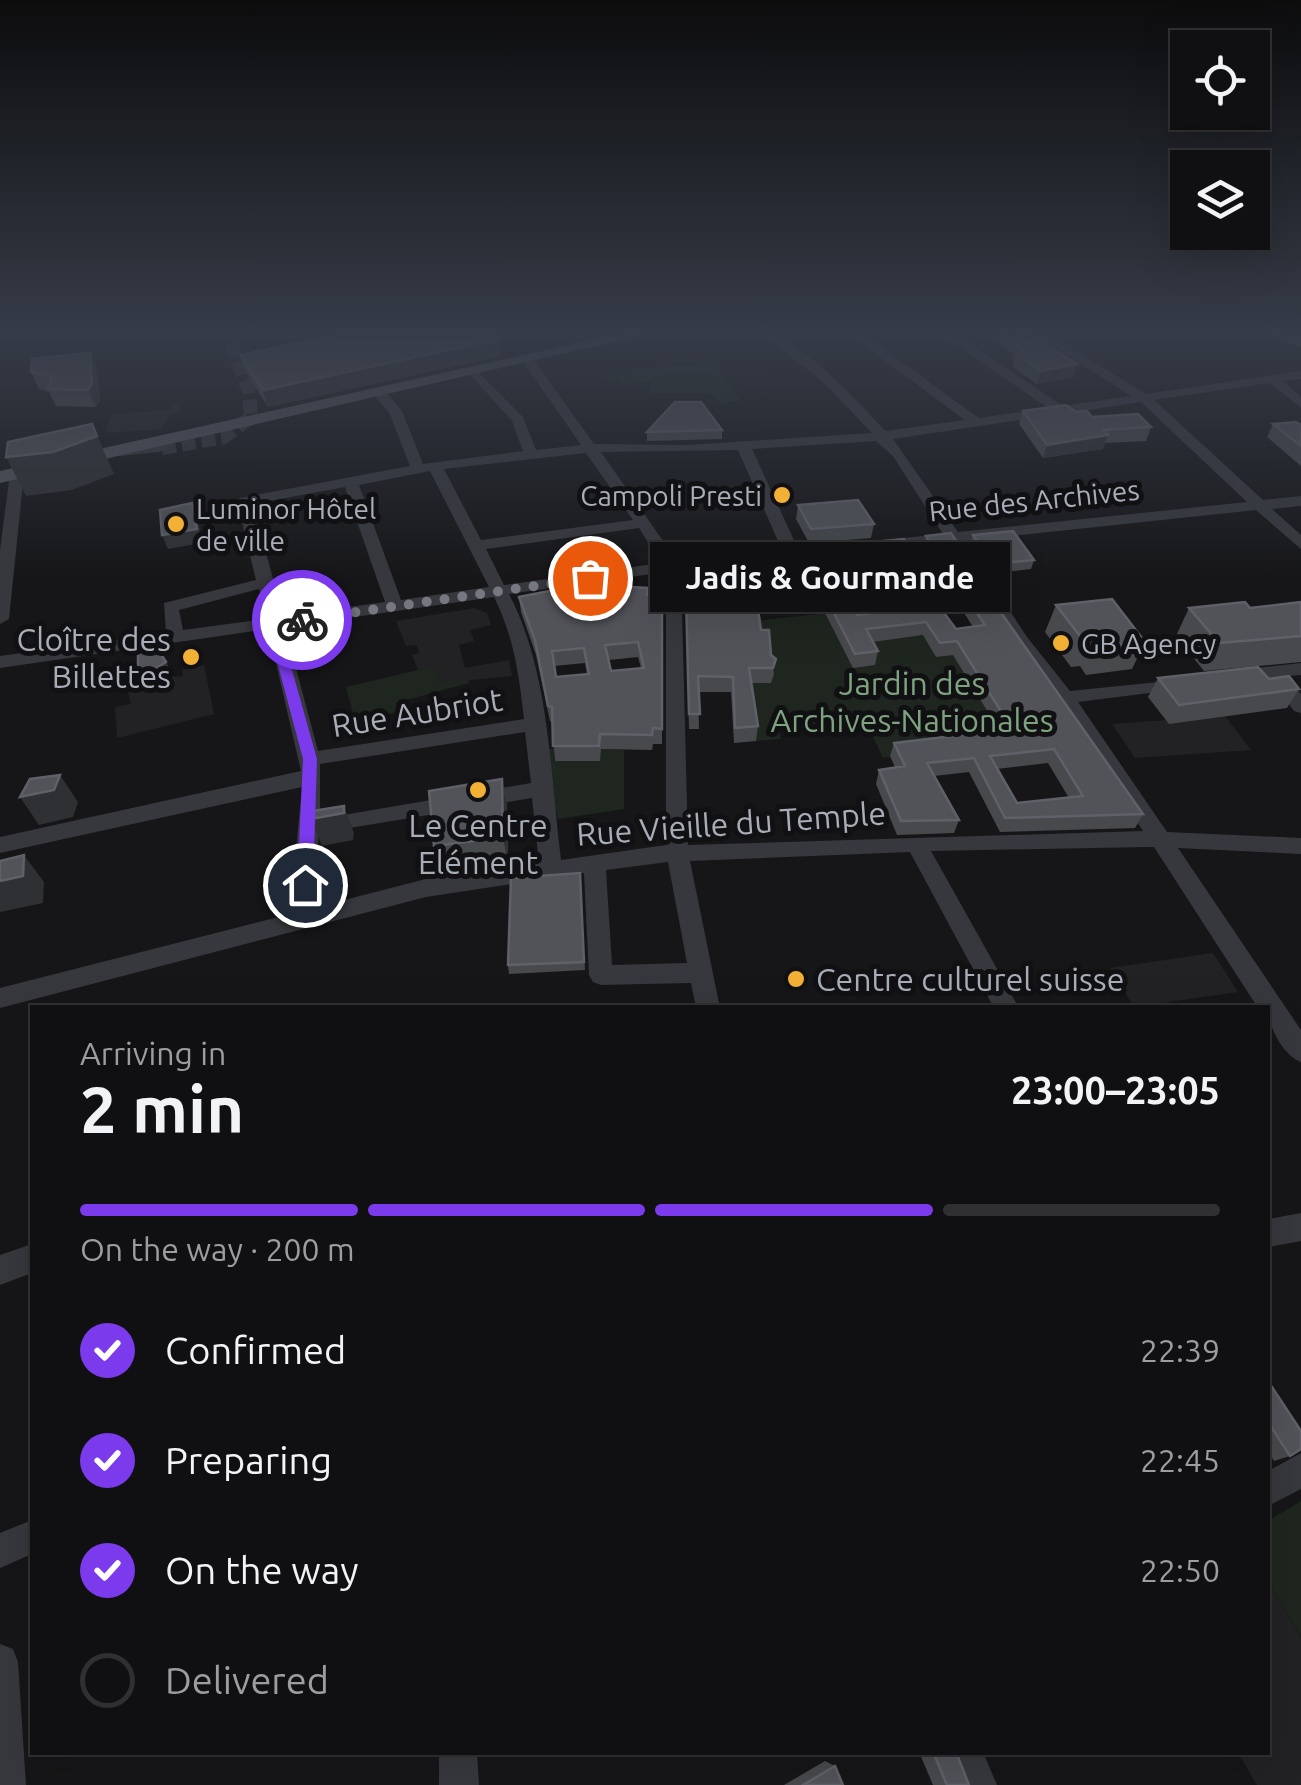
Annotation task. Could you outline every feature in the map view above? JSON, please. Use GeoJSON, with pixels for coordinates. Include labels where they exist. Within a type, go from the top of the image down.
{"type":"FeatureCollection","features":[{"type":"Feature","properties":{"kind":"main road"},"geometry":{"type":"LineString","coordinates":[[8,475],[94,451],[269,415]]}},
{"type":"Feature","properties":{"kind":"street"},"geometry":{"type":"LineString","coordinates":[[397,415],[476,546],[516,624],[526,658],[551,868]]}},
{"type":"Feature","properties":{"kind":"street"},"geometry":{"type":"LineString","coordinates":[[513,415],[532,454]]}},
{"type":"Feature","properties":{"kind":"street"},"geometry":{"type":"LineString","coordinates":[[566,415],[672,568],[677,853],[707,1005]]}},
{"type":"Feature","properties":{"kind":"street"},"geometry":{"type":"LineString","coordinates":[[863,415],[899,452],[1020,640],[1065,698],[1270,1005]]}},
{"type":"Feature","properties":{"kind":"street"},"geometry":{"type":"LineString","coordinates":[[967,415],[979,424]]}},
{"type":"Feature","properties":{"kind":"street"},"geometry":{"type":"LineString","coordinates":[[301,920],[311,768],[245,501],[427,468],[532,454],[589,448],[743,446],[883,436],[1039,415]]}},
{"type":"Feature","properties":{"kind":"street"},"geometry":{"type":"LineString","coordinates":[[1166,415],[1301,544]]}},
{"type":"Feature","properties":{"kind":"street"},"geometry":{"type":"LineString","coordinates":[[743,446],[792,554]]}},
{"type":"Feature","properties":{"kind":"street"},"geometry":{"type":"LineString","coordinates":[[94,451],[162,448]]}},
{"type":"Feature","properties":{"kind":"street"},"geometry":{"type":"LineString","coordinates":[[0,618],[8,475]]}},
{"type":"Feature","properties":{"kind":"street"},"geometry":{"type":"LineString","coordinates":[[350,482],[395,606]]}},
{"type":"Feature","properties":{"kind":"street","name":"Rue des Archives"},"geometry":{"type":"LineString","coordinates":[[0,662],[672,568],[1301,501]]}},
{"type":"Feature","properties":{"kind":"street"},"geometry":{"type":"LineString","coordinates":[[476,546],[642,522]]}},
{"type":"Feature","properties":{"kind":"street"},"geometry":{"type":"LineString","coordinates":[[176,638],[170,607],[263,583]]}},
{"type":"Feature","properties":{"kind":"street"},"geometry":{"type":"LineString","coordinates":[[1065,698],[1301,668]]}},
{"type":"Feature","properties":{"kind":"street"},"geometry":{"type":"LineString","coordinates":[[1274,672],[1301,708]]}},
{"type":"Feature","properties":{"kind":"street","name":"Rue Aubriot"},"geometry":{"type":"LineString","coordinates":[[0,845],[311,768],[534,724]]}},
{"type":"Feature","properties":{"kind":"street"},"geometry":{"type":"LineString","coordinates":[[309,828],[542,790]]}},
{"type":"Feature","properties":{"kind":"street","name":"Rue Vieille du Temple"},"geometry":{"type":"LineString","coordinates":[[0,998],[426,888],[594,862],[677,853],[916,844],[1160,840],[1301,846]]}},
{"type":"Feature","properties":{"kind":"street"},"geometry":{"type":"LineString","coordinates":[[916,844],[1005,1005]]}},
{"type":"Feature","properties":{"kind":"street"},"geometry":{"type":"LineString","coordinates":[[594,862],[601,975],[698,973]]}},
{"type":"Feature","properties":{"kind":"street"},"geometry":{"type":"LineString","coordinates":[[1270,1005],[1301,1052]]}},
{"type":"Feature","properties":{"kind":"street"},"geometry":{"type":"LineString","coordinates":[[1270,1233],[1301,1227]]}},
{"type":"Feature","properties":{"kind":"street"},"geometry":{"type":"LineString","coordinates":[[0,1270],[30,1260]]}},
{"type":"Feature","properties":{"kind":"street"},"geometry":{"type":"LineString","coordinates":[[1270,1488],[1301,1470]]}},
{"type":"Feature","properties":{"kind":"street"},"geometry":{"type":"LineString","coordinates":[[0,1552],[30,1538]]}},
{"type":"Feature","properties":{"kind":"street"},"geometry":{"type":"LineString","coordinates":[[0,1662],[6,1785]]}},
{"type":"Feature","properties":{"kind":"street"},"geometry":{"type":"LineString","coordinates":[[458,1755],[459,1785]]}},
{"type":"Feature","properties":{"kind":"street"},"geometry":{"type":"LineString","coordinates":[[964,1755],[978,1785]]}},
{"type":"Feature","properties":{"kind":"shaded area"},"geometry":{"type":"Polygon","coordinates":[[[112,415],[170,415],[161,429],[105,433],[112,415]]]}},
{"type":"Feature","properties":{"kind":"shaded area"},"geometry":{"type":"Polygon","coordinates":[[[474,608],[487,613],[491,625],[470,630],[474,641],[459,645],[465,668],[509,660],[512,676],[440,683],[435,666],[418,670],[412,655],[419,653],[417,645],[406,646],[396,621],[474,608]]]}},
{"type":"Feature","properties":{"kind":"shaded area"},"geometry":{"type":"Polygon","coordinates":[[[204,665],[214,714],[117,738],[115,707],[131,704],[128,692],[149,687],[165,689],[173,683],[173,677],[183,676],[182,670],[204,665]]]}},
{"type":"Feature","properties":{"kind":"shaded area"},"geometry":{"type":"Polygon","coordinates":[[[1225,716],[1251,750],[1135,758],[1112,724],[1225,716]]]}},
{"type":"Feature","properties":{"kind":"shaded area"},"geometry":{"type":"Polygon","coordinates":[[[1213,953],[1238,992],[1133,1005],[1110,968],[1213,953]]]}},
{"type":"Feature","properties":{"kind":"shaded area"},"geometry":{"type":"Polygon","coordinates":[[[1270,1585],[1301,1637],[1301,1785],[1257,1785],[1239,1755],[1270,1755],[1270,1585]]]}},
{"type":"Feature","properties":{"kind":"green space","name":"Jardin des Archives-Nationales"},"geometry":{"type":"Polygon","coordinates":[[[827,613],[863,643],[923,635],[986,651],[1003,736],[883,758],[864,718],[778,728],[781,739],[756,741],[747,683],[770,683],[756,621],[827,613]]]}},
{"type":"Feature","properties":{"kind":"green space"},"geometry":{"type":"Polygon","coordinates":[[[435,666],[440,683],[468,678],[469,683],[396,703],[398,712],[355,720],[346,687],[435,666]]]}},
{"type":"Feature","properties":{"kind":"green space"},"geometry":{"type":"Polygon","coordinates":[[[547,749],[555,749],[554,761],[599,761],[601,749],[624,750],[624,809],[558,819],[547,775],[547,749]]]}},
{"type":"Feature","properties":{"kind":"green space"},"geometry":{"type":"Polygon","coordinates":[[[1301,1501],[1301,1636],[1270,1585],[1270,1520],[1301,1501]]]}},
{"type":"Feature","properties":{"kind":"building"},"geometry":{"type":"Polygon","coordinates":[[[663,415],[711,415],[722,430],[647,432],[663,415]]]}},
{"type":"Feature","properties":{"kind":"building"},"geometry":{"type":"Polygon","coordinates":[[[1026,415],[1139,415],[1151,427],[1103,430],[1108,435],[1047,445],[1026,415]]]}},
{"type":"Feature","properties":{"kind":"building"},"geometry":{"type":"Polygon","coordinates":[[[92,424],[97,436],[53,452],[6,457],[8,442],[92,424]]]}},
{"type":"Feature","properties":{"kind":"building"},"geometry":{"type":"Polygon","coordinates":[[[1273,424],[1301,425],[1301,446],[1273,424]]]}},
{"type":"Feature","properties":{"kind":"building"},"geometry":{"type":"Polygon","coordinates":[[[858,500],[874,524],[811,529],[798,505],[858,500]]]}},
{"type":"Feature","properties":{"kind":"building"},"geometry":{"type":"Polygon","coordinates":[[[192,503],[197,529],[162,535],[160,510],[192,503]]]}},
{"type":"Feature","properties":{"kind":"building"},"geometry":{"type":"Polygon","coordinates":[[[1013,531],[1034,560],[993,564],[973,535],[1013,531]]]}},
{"type":"Feature","properties":{"kind":"building"},"geometry":{"type":"Polygon","coordinates":[[[951,533],[970,562],[966,563],[1143,814],[1005,818],[974,758],[927,763],[959,820],[901,821],[879,770],[905,766],[894,743],[1012,729],[957,641],[940,643],[926,622],[866,629],[878,651],[855,654],[801,549],[818,547],[824,564],[887,557],[894,570],[837,577],[857,615],[923,607],[914,584],[920,581],[956,629],[985,625],[926,536],[951,533]],[[1054,749],[990,756],[1017,803],[1083,796],[1054,749]]]}},
{"type":"Feature","properties":{"kind":"building"},"geometry":{"type":"Polygon","coordinates":[[[904,539],[908,546],[862,550],[861,543],[904,539]]]}},
{"type":"Feature","properties":{"kind":"building"},"geometry":{"type":"Polygon","coordinates":[[[718,556],[699,571],[709,592],[729,602],[757,602],[761,630],[769,630],[771,655],[776,659],[773,668],[749,668],[758,726],[735,728],[733,677],[698,676],[700,714],[689,714],[686,598],[696,598],[685,560],[718,556]]]}},
{"type":"Feature","properties":{"kind":"building"},"geometry":{"type":"Polygon","coordinates":[[[631,587],[648,588],[647,595],[662,596],[662,729],[653,728],[652,735],[600,734],[599,746],[553,746],[552,707],[548,706],[535,640],[519,597],[560,589],[565,600],[631,587]],[[638,642],[605,645],[611,671],[644,668],[638,642]],[[584,648],[552,651],[556,677],[589,674],[584,648]]]}},
{"type":"Feature","properties":{"kind":"building"},"geometry":{"type":"Polygon","coordinates":[[[1112,599],[1145,642],[1098,647],[1091,639],[1083,640],[1056,605],[1112,599]]]}},
{"type":"Feature","properties":{"kind":"building"},"geometry":{"type":"Polygon","coordinates":[[[1245,602],[1250,608],[1301,602],[1301,636],[1219,643],[1189,608],[1245,602]]]}},
{"type":"Feature","properties":{"kind":"building"},"geometry":{"type":"Polygon","coordinates":[[[149,636],[166,662],[152,671],[138,668],[138,638],[149,636]]]}},
{"type":"Feature","properties":{"kind":"building"},"geometry":{"type":"Polygon","coordinates":[[[1258,667],[1269,679],[1289,676],[1299,689],[1179,705],[1158,678],[1258,667]]]}},
{"type":"Feature","properties":{"kind":"building"},"geometry":{"type":"Polygon","coordinates":[[[60,775],[54,790],[20,797],[30,779],[60,775]]]}},
{"type":"Feature","properties":{"kind":"building"},"geometry":{"type":"Polygon","coordinates":[[[502,779],[503,837],[434,846],[429,791],[502,779]]]}},
{"type":"Feature","properties":{"kind":"building"},"geometry":{"type":"Polygon","coordinates":[[[344,806],[344,813],[311,819],[312,811],[344,806]]]}},
{"type":"Feature","properties":{"kind":"building"},"geometry":{"type":"Polygon","coordinates":[[[24,855],[23,876],[0,881],[0,861],[24,855]]]}},
{"type":"Feature","properties":{"kind":"building"},"geometry":{"type":"Polygon","coordinates":[[[580,873],[584,962],[508,965],[511,878],[580,873]]]}},
{"type":"Feature","properties":{"kind":"building"},"geometry":{"type":"Polygon","coordinates":[[[1270,1384],[1301,1431],[1301,1449],[1290,1456],[1270,1425],[1270,1384]]]}},
{"type":"Feature","properties":{"kind":"building"},"geometry":{"type":"Polygon","coordinates":[[[934,1755],[957,1755],[969,1785],[947,1785],[934,1755]]]}},
{"type":"Feature","properties":{"kind":"building"},"geometry":{"type":"Polygon","coordinates":[[[835,1766],[843,1785],[803,1785],[835,1766]]]}},
{"type":"Feature","properties":{"kind":"tunnel"},"geometry":{"type":"LineString","coordinates":[[162,448],[224,437],[251,415]]}},
{"type":"Feature","properties":{"kind":"way so far"},"geometry":{"type":"LineString","coordinates":[[302,620],[590,578]]}},
{"type":"Feature","properties":{"kind":"place","name":"Campoli Presti"},"geometry":{"type":"Point","coordinates":[782,495]}},
{"type":"Feature","properties":{"kind":"place","name":"Luminor Hôtel de ville"},"geometry":{"type":"Point","coordinates":[176,524]}},
{"type":"Feature","properties":{"kind":"place","name":"Jadis & Gourmande"},"geometry":{"type":"Point","coordinates":[590,578]}},
{"type":"Feature","properties":{"kind":"place","name":"GB Agency"},"geometry":{"type":"Point","coordinates":[1061,643]}},
{"type":"Feature","properties":{"kind":"place","name":"Cloître des Billettes"},"geometry":{"type":"Point","coordinates":[191,657]}},
{"type":"Feature","properties":{"kind":"place","name":"Le Centre Elément"},"geometry":{"type":"Point","coordinates":[478,790]}},
{"type":"Feature","properties":{"kind":"place","name":"Centre culturel suisse"},"geometry":{"type":"Point","coordinates":[796,979]}},
{"type":"Feature","properties":{"kind":"route"},"geometry":{"type":"LineString","coordinates":[[302,620],[273,624],[298,703],[310,759],[312,787],[305,885]]}}]}
